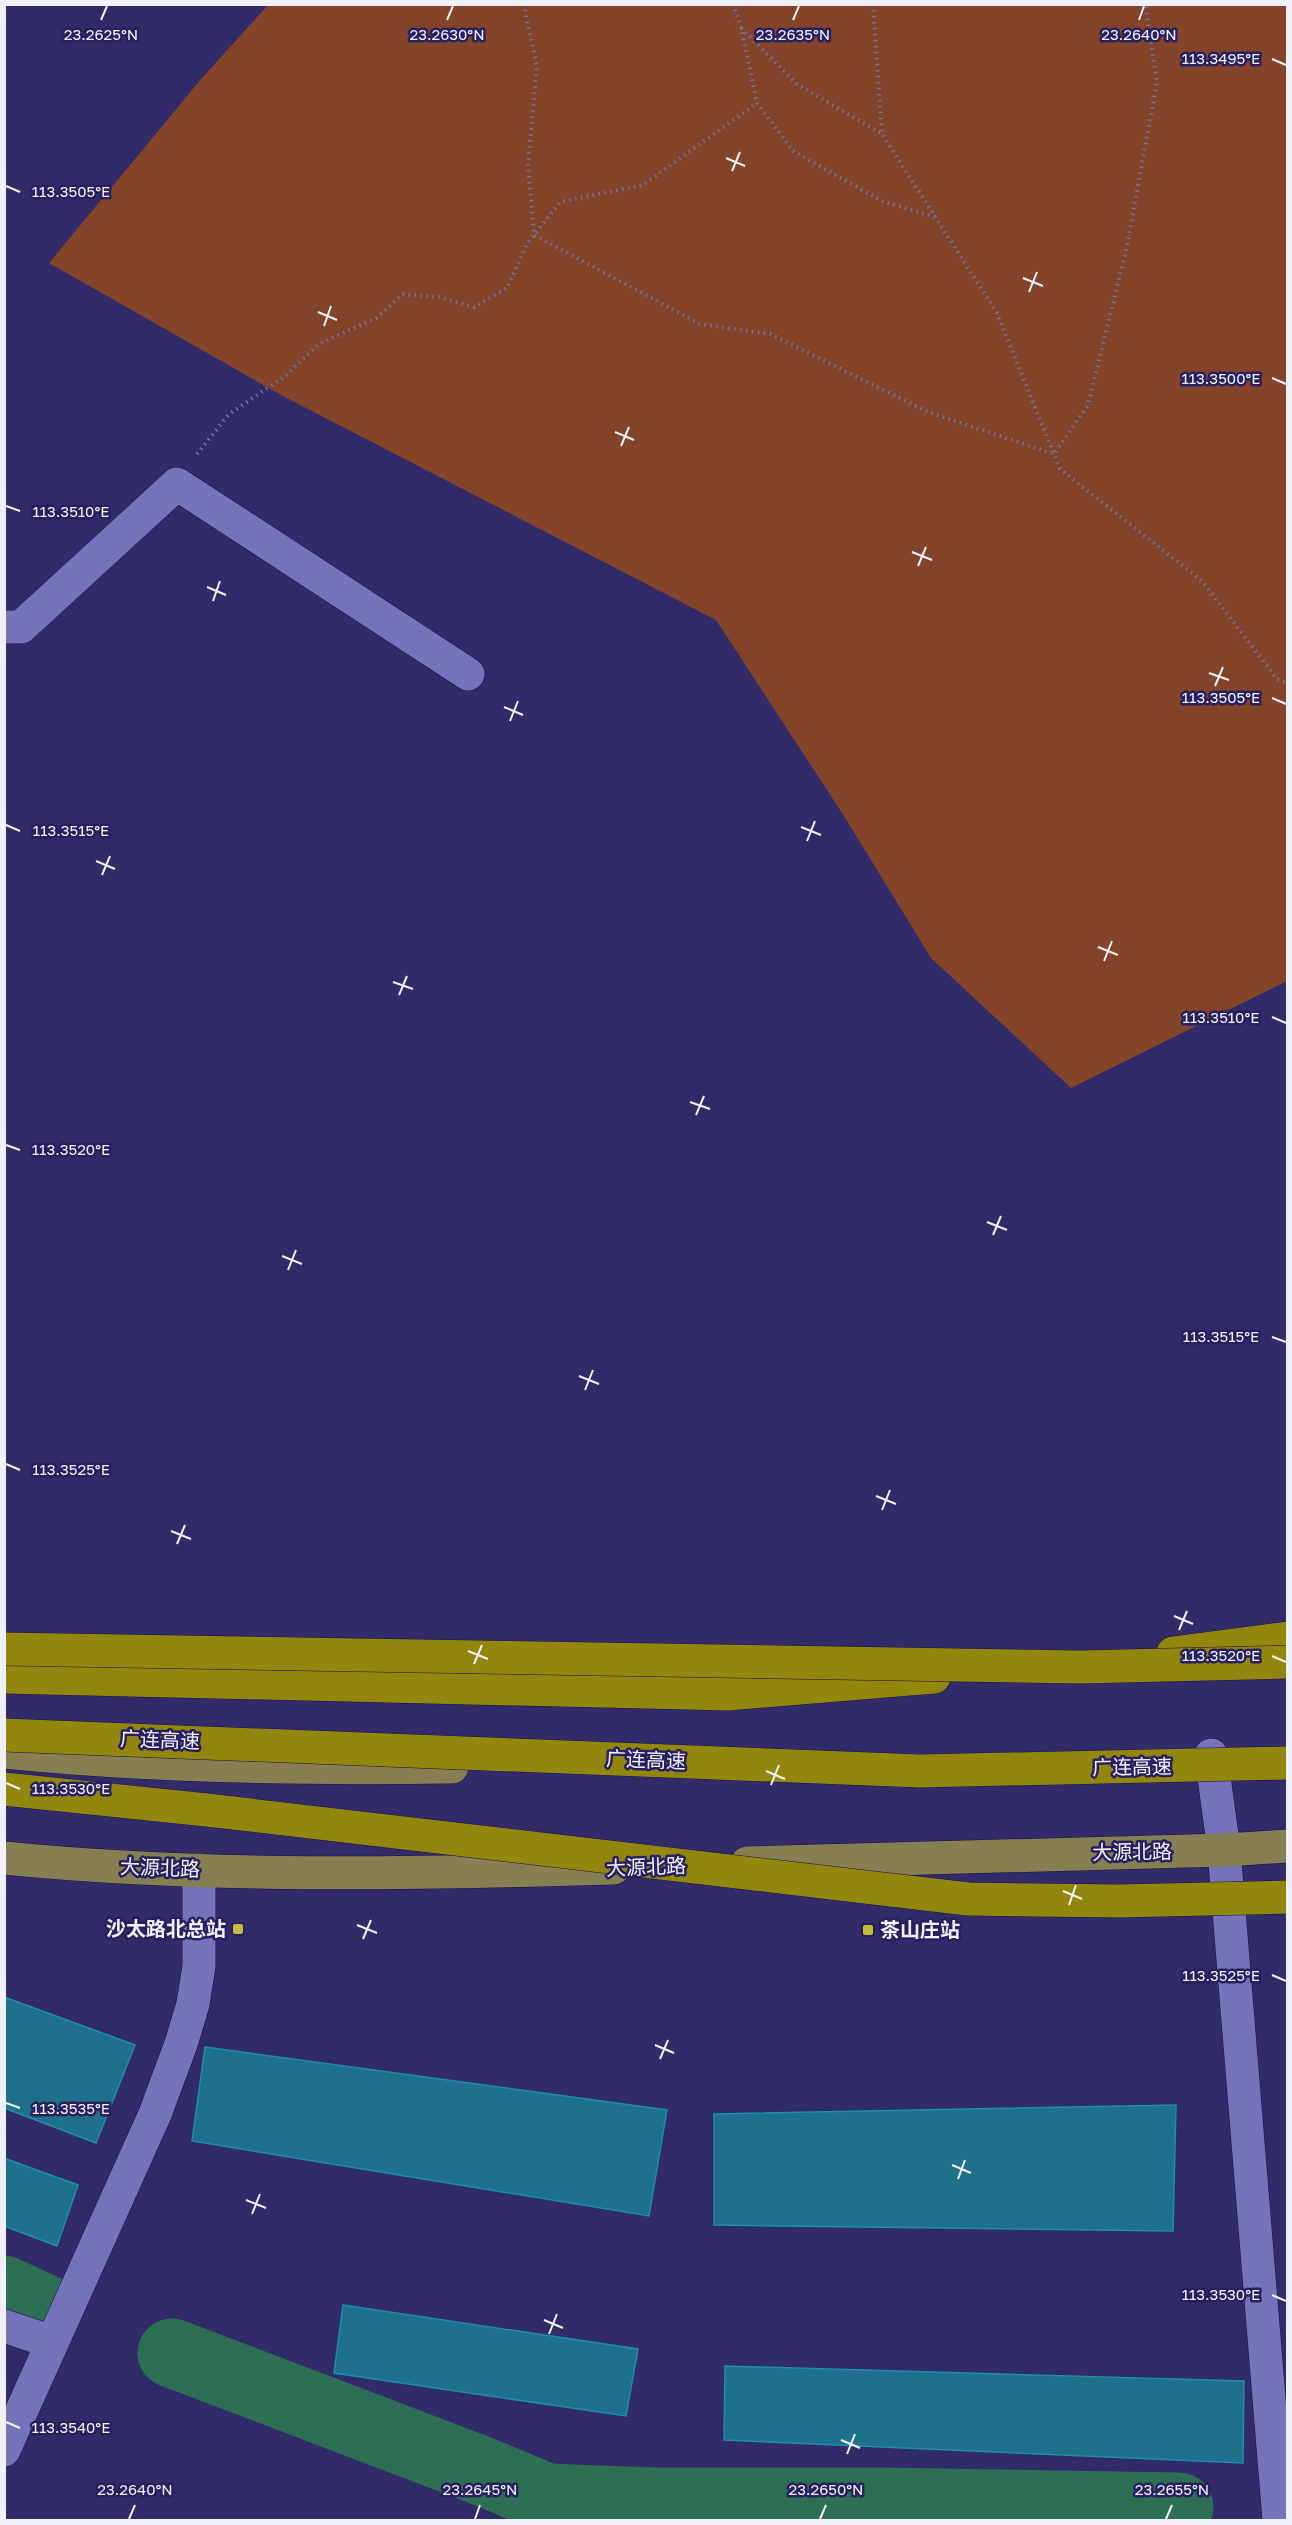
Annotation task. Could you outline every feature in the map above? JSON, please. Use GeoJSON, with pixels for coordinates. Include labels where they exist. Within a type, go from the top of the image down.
{"type":"FeatureCollection","features":[{"type":"Feature","properties":{"kind":"highway"},"geometry":{"type":"LineString","coordinates":[[4,1677],[728,1694],[1103,1663],[1287,1638]]}},
{"type":"Feature","properties":{"kind":"highway"},"geometry":{"type":"LineString","coordinates":[[4,1649],[1081,1667],[1287,1662]]}},
{"type":"Feature","properties":{"kind":"highway","name":"广连高速"},"geometry":{"type":"LineString","coordinates":[[4,1735],[920,1771],[1287,1763]]}},
{"type":"Feature","properties":{"kind":"highway"},"geometry":{"type":"LineString","coordinates":[[4,1789],[219,1811],[968,1899],[1120,1901],[1287,1897]]}},
{"type":"Feature","properties":{"kind":"main road"},"geometry":{"type":"LineString","coordinates":[[4,1752],[68,1759],[338,1768],[1082,1759],[1211,1755],[1287,1749]]}},
{"type":"Feature","properties":{"kind":"main road","name":"大源北路"},"geometry":{"type":"LineString","coordinates":[[4,1858],[137,1868],[199,1870],[472,1871],[1224,1850],[1287,1846]]}},
{"type":"Feature","properties":{"kind":"street"},"geometry":{"type":"LineString","coordinates":[[4,627],[21,627],[177,484],[468,674]]}},
{"type":"Feature","properties":{"kind":"street"},"geometry":{"type":"LineString","coordinates":[[1211,1755],[1224,1850],[1279,2520]]}},
{"type":"Feature","properties":{"kind":"street"},"geometry":{"type":"LineString","coordinates":[[4,2450],[155,2114],[181,2044],[193,2004],[199,1966],[199,1870]]}},
{"type":"Feature","properties":{"kind":"street"},"geometry":{"type":"LineString","coordinates":[[4,2326],[52,2343]]}},
{"type":"Feature","properties":{"kind":"path"},"geometry":{"type":"LineString","coordinates":[[527,4],[525,12],[537,66],[528,164],[534,235]]}},
{"type":"Feature","properties":{"kind":"path"},"geometry":{"type":"LineString","coordinates":[[733,4],[741,27],[756,103],[793,151],[882,201],[936,217]]}},
{"type":"Feature","properties":{"kind":"path"},"geometry":{"type":"LineString","coordinates":[[873,4],[882,134]]}},
{"type":"Feature","properties":{"kind":"path"},"geometry":{"type":"LineString","coordinates":[[1054,454],[1088,405],[1126,251],[1157,82],[1145,4]]}},
{"type":"Feature","properties":{"kind":"path"},"geometry":{"type":"LineString","coordinates":[[741,27],[797,84],[882,134],[997,313],[1060,469],[1202,581],[1277,679],[1287,684]]}},
{"type":"Feature","properties":{"kind":"path"},"geometry":{"type":"LineString","coordinates":[[177,484],[228,415],[285,376],[319,344],[376,318],[403,294],[439,297],[474,307],[507,288],[527,244],[560,202],[643,184],[756,103]]}},
{"type":"Feature","properties":{"kind":"path"},"geometry":{"type":"LineString","coordinates":[[534,235],[700,324],[770,334],[928,412],[1054,454]]}},
{"type":"Feature","properties":{"kind":"shaded area"},"geometry":{"type":"Polygon","coordinates":[[[268,5],[1287,5],[1287,981],[1071,1088],[931,958],[844,816],[716,620],[281,395],[49,263],[202,78],[268,5]]]}},
{"type":"Feature","properties":{"kind":"building"},"geometry":{"type":"Polygon","coordinates":[[[4,1997],[135,2045],[96,2143],[4,2108],[4,1997]]]}},
{"type":"Feature","properties":{"kind":"building"},"geometry":{"type":"Polygon","coordinates":[[[205,2047],[667,2110],[649,2216],[192,2141],[205,2047]]]}},
{"type":"Feature","properties":{"kind":"building"},"geometry":{"type":"Polygon","coordinates":[[[1176,2105],[1173,2231],[714,2225],[714,2114],[1176,2105]]]}},
{"type":"Feature","properties":{"kind":"building"},"geometry":{"type":"Polygon","coordinates":[[[4,2158],[78,2185],[57,2246],[4,2226],[4,2158]]]}},
{"type":"Feature","properties":{"kind":"building"},"geometry":{"type":"Polygon","coordinates":[[[343,2305],[638,2349],[626,2416],[334,2373],[343,2305]]]}},
{"type":"Feature","properties":{"kind":"building"},"geometry":{"type":"Polygon","coordinates":[[[725,2366],[1244,2381],[1243,2463],[724,2440],[725,2366]]]}},
{"type":"Feature","properties":{"kind":"waterway"},"geometry":{"type":"LineString","coordinates":[[4,2290],[47,2310]]}},
{"type":"Feature","properties":{"kind":"waterway"},"geometry":{"type":"LineString","coordinates":[[172,2353],[477,2469],[547,2498],[652,2502],[881,2502],[1179,2507]]}},
{"type":"Feature","properties":{"kind":"place","name":"沙太路北总站"},"geometry":{"type":"Point","coordinates":[238,1929]}},
{"type":"Feature","properties":{"kind":"place","name":"茶山庄站"},"geometry":{"type":"Point","coordinates":[868,1930]}}]}
